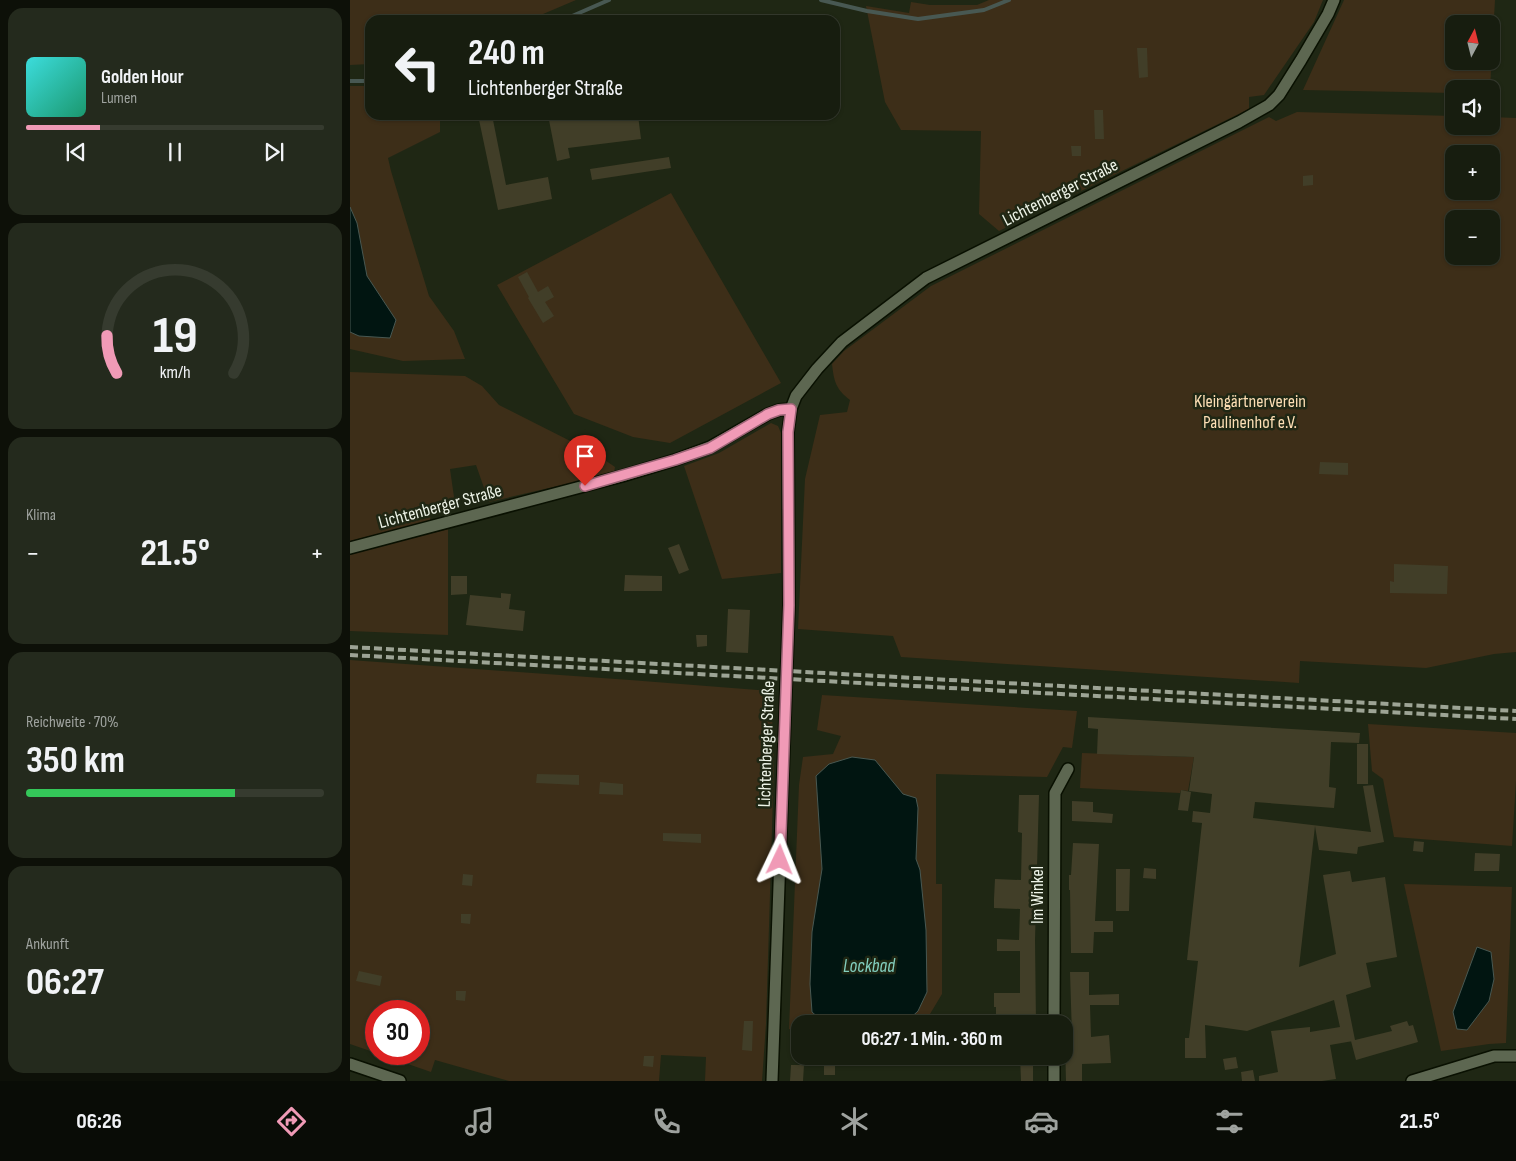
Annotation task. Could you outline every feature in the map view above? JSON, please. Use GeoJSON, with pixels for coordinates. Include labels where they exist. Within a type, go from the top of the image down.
{"type":"FeatureCollection","features":[{"type":"Feature","properties":{"kind":"street","name":"Lichtenberger Straße"},"geometry":{"type":"LineString","coordinates":[[772,1081],[789,605],[788,432],[791,409],[796,396],[842,342],[926,278],[1239,122],[1268,105],[1279,95],[1301,60],[1334,0]]}},
{"type":"Feature","properties":{"kind":"street","name":"Lichtenberger Straße"},"geometry":{"type":"LineString","coordinates":[[350,548],[622,476],[675,460],[710,448],[768,414],[779,410],[791,409]]}},
{"type":"Feature","properties":{"kind":"street","name":"Im Winkel"},"geometry":{"type":"LineString","coordinates":[[1054,1015],[1055,793],[1068,769]]}},
{"type":"Feature","properties":{"kind":"street"},"geometry":{"type":"LineString","coordinates":[[1412,1081],[1494,1056],[1516,1056]]}},
{"type":"Feature","properties":{"kind":"street"},"geometry":{"type":"LineString","coordinates":[[350,1064],[400,1081]]}},
{"type":"Feature","properties":{"kind":"street"},"geometry":{"type":"LineString","coordinates":[[1054,1065],[1054,1081]]}},
{"type":"Feature","properties":{"kind":"green space"},"geometry":{"type":"Polygon","coordinates":[[[350,0],[576,0],[541,15],[365,15],[365,64],[350,65],[350,0]]]}},
{"type":"Feature","properties":{"kind":"green space"},"geometry":{"type":"Polygon","coordinates":[[[989,0],[1323,0],[1314,22],[1264,95],[1249,97],[1249,109],[999,231],[979,214],[981,131],[901,130],[885,102],[866,6],[909,13],[911,2],[930,5],[977,5],[989,0]]]}},
{"type":"Feature","properties":{"kind":"green space"},"geometry":{"type":"Polygon","coordinates":[[[1344,0],[1495,0],[1494,15],[1445,15],[1445,70],[1491,70],[1491,80],[1445,80],[1445,93],[1303,90],[1344,0]]]}},
{"type":"Feature","properties":{"kind":"green space"},"geometry":{"type":"Polygon","coordinates":[[[350,86],[365,86],[365,120],[440,120],[440,132],[388,158],[429,296],[454,331],[465,359],[403,361],[350,349],[350,86]]]}},
{"type":"Feature","properties":{"kind":"green space","name":"Kleingärtnerverein Paulinenhof e.V."},"geometry":{"type":"Polygon","coordinates":[[[1297,112],[1445,116],[1445,135],[1500,135],[1500,117],[1516,118],[1516,652],[1494,654],[1426,668],[1300,661],[1299,683],[901,657],[893,636],[798,629],[805,479],[820,415],[847,412],[850,400],[836,385],[832,364],[844,351],[931,286],[1269,117],[1276,121],[1297,112]]]}},
{"type":"Feature","properties":{"kind":"green space"},"geometry":{"type":"Polygon","coordinates":[[[671,193],[781,383],[670,443],[633,437],[574,414],[497,285],[671,193]]]}},
{"type":"Feature","properties":{"kind":"green space"},"geometry":{"type":"Polygon","coordinates":[[[350,372],[465,376],[482,386],[499,405],[596,454],[615,467],[614,473],[489,502],[476,465],[450,469],[455,504],[431,513],[430,521],[350,541],[350,372]]]}},
{"type":"Feature","properties":{"kind":"green space"},"geometry":{"type":"Polygon","coordinates":[[[771,423],[778,426],[781,433],[781,573],[722,579],[684,466],[719,453],[771,423]]]}},
{"type":"Feature","properties":{"kind":"green space"},"geometry":{"type":"Polygon","coordinates":[[[448,529],[448,635],[350,631],[350,554],[448,529]]]}},
{"type":"Feature","properties":{"kind":"green space"},"geometry":{"type":"Polygon","coordinates":[[[350,660],[771,691],[774,764],[766,1024],[762,1081],[705,1081],[706,1057],[661,1055],[659,1081],[509,1081],[435,1060],[431,1072],[411,1065],[430,1065],[430,1000],[365,1000],[365,1049],[350,1044],[350,660]]]}},
{"type":"Feature","properties":{"kind":"green space"},"geometry":{"type":"Polygon","coordinates":[[[822,695],[1077,711],[1072,748],[1063,747],[1047,777],[936,774],[936,884],[942,884],[942,994],[929,1015],[791,1015],[791,1030],[789,1029],[799,785],[803,757],[833,754],[841,736],[817,730],[822,695]]]}},
{"type":"Feature","properties":{"kind":"green space"},"geometry":{"type":"Polygon","coordinates":[[[1368,724],[1516,733],[1516,781],[1512,846],[1394,837],[1383,779],[1372,771],[1368,724]]]}},
{"type":"Feature","properties":{"kind":"green space"},"geometry":{"type":"Polygon","coordinates":[[[1082,753],[1194,757],[1188,791],[1181,790],[1180,793],[1080,788],[1082,753]]]}},
{"type":"Feature","properties":{"kind":"green space"},"geometry":{"type":"Polygon","coordinates":[[[1404,884],[1512,887],[1506,1043],[1441,1051],[1404,884]],[[1477,947],[1466,980],[1489,1001],[1477,947]]]}},
{"type":"Feature","properties":{"kind":"water"},"geometry":{"type":"Polygon","coordinates":[[[350,207],[357,223],[367,276],[396,320],[390,338],[359,336],[350,332],[350,207]]]}},
{"type":"Feature","properties":{"kind":"water","name":"Lockbad"},"geometry":{"type":"Polygon","coordinates":[[[852,757],[875,760],[903,794],[916,798],[918,808],[916,859],[920,870],[926,930],[927,992],[918,1011],[914,1015],[815,1015],[812,1012],[810,984],[812,932],[822,869],[816,776],[829,764],[852,757]]]}},
{"type":"Feature","properties":{"kind":"water"},"geometry":{"type":"Polygon","coordinates":[[[1477,947],[1491,952],[1494,979],[1489,1001],[1467,1030],[1457,1029],[1453,1012],[1477,947]]]}},
{"type":"Feature","properties":{"kind":"building"},"geometry":{"type":"Polygon","coordinates":[[[1137,48],[1147,48],[1148,77],[1139,78],[1137,48]]]}},
{"type":"Feature","properties":{"kind":"building"},"geometry":{"type":"Polygon","coordinates":[[[1094,110],[1103,110],[1104,139],[1095,139],[1094,110]]]}},
{"type":"Feature","properties":{"kind":"building"},"geometry":{"type":"Polygon","coordinates":[[[479,120],[493,120],[506,185],[548,177],[552,199],[498,210],[479,120]]]}},
{"type":"Feature","properties":{"kind":"building"},"geometry":{"type":"Polygon","coordinates":[[[549,120],[639,120],[641,139],[568,148],[570,158],[557,161],[549,120]]]}},
{"type":"Feature","properties":{"kind":"building"},"geometry":{"type":"Polygon","coordinates":[[[1071,146],[1081,146],[1081,156],[1072,156],[1071,146]]]}},
{"type":"Feature","properties":{"kind":"building"},"geometry":{"type":"Polygon","coordinates":[[[669,157],[671,168],[592,180],[590,169],[669,157]]]}},
{"type":"Feature","properties":{"kind":"building"},"geometry":{"type":"Polygon","coordinates":[[[1313,175],[1313,185],[1303,186],[1303,176],[1313,175]]]}},
{"type":"Feature","properties":{"kind":"building"},"geometry":{"type":"Polygon","coordinates":[[[527,272],[538,292],[548,286],[554,297],[545,302],[554,316],[543,323],[518,277],[527,272]]]}},
{"type":"Feature","properties":{"kind":"building"},"geometry":{"type":"Polygon","coordinates":[[[1320,462],[1348,463],[1348,475],[1319,474],[1320,462]]]}},
{"type":"Feature","properties":{"kind":"building"},"geometry":{"type":"Polygon","coordinates":[[[679,544],[689,570],[679,574],[668,548],[679,544]]]}},
{"type":"Feature","properties":{"kind":"building"},"geometry":{"type":"Polygon","coordinates":[[[1394,564],[1448,566],[1447,594],[1390,593],[1390,581],[1394,582],[1394,564]]]}},
{"type":"Feature","properties":{"kind":"building"},"geometry":{"type":"Polygon","coordinates":[[[625,575],[662,576],[662,591],[624,591],[625,575]]]}},
{"type":"Feature","properties":{"kind":"building"},"geometry":{"type":"Polygon","coordinates":[[[451,576],[467,576],[467,594],[451,595],[451,576]]]}},
{"type":"Feature","properties":{"kind":"building"},"geometry":{"type":"Polygon","coordinates":[[[501,593],[511,594],[509,609],[525,611],[523,631],[466,625],[470,595],[501,598],[501,593]]]}},
{"type":"Feature","properties":{"kind":"building"},"geometry":{"type":"Polygon","coordinates":[[[728,609],[750,610],[748,653],[726,652],[728,609]]]}},
{"type":"Feature","properties":{"kind":"building"},"geometry":{"type":"Polygon","coordinates":[[[696,635],[707,635],[707,646],[697,647],[696,635]]]}},
{"type":"Feature","properties":{"kind":"building"},"geometry":{"type":"Polygon","coordinates":[[[1088,717],[1360,733],[1359,743],[1331,742],[1329,787],[1336,788],[1334,808],[1255,802],[1253,818],[1371,832],[1363,786],[1373,785],[1384,842],[1358,847],[1357,854],[1319,850],[1315,826],[1299,967],[1336,954],[1323,875],[1350,871],[1352,882],[1385,877],[1397,957],[1366,963],[1371,987],[1346,995],[1355,1040],[1392,1031],[1390,1026],[1407,1021],[1409,1026],[1413,1025],[1418,1042],[1356,1060],[1351,1041],[1330,1045],[1336,1079],[1322,1081],[1259,1081],[1259,1076],[1278,1072],[1271,1031],[1310,1027],[1310,1032],[1340,1027],[1334,1000],[1247,1031],[1205,1025],[1206,1058],[1185,1058],[1185,1038],[1189,1038],[1198,961],[1187,960],[1202,823],[1192,822],[1193,811],[1210,813],[1212,794],[1189,791],[1194,757],[1097,754],[1098,729],[1088,728],[1088,717]]]}},
{"type":"Feature","properties":{"kind":"building"},"geometry":{"type":"Polygon","coordinates":[[[1357,744],[1368,744],[1368,784],[1357,784],[1357,744]]]}},
{"type":"Feature","properties":{"kind":"building"},"geometry":{"type":"Polygon","coordinates":[[[537,774],[579,775],[579,785],[536,783],[537,774]]]}},
{"type":"Feature","properties":{"kind":"building"},"geometry":{"type":"Polygon","coordinates":[[[600,782],[623,784],[623,795],[599,794],[600,782]]]}},
{"type":"Feature","properties":{"kind":"building"},"geometry":{"type":"Polygon","coordinates":[[[1181,790],[1191,792],[1188,811],[1178,810],[1181,790]]]}},
{"type":"Feature","properties":{"kind":"building"},"geometry":{"type":"Polygon","coordinates":[[[1019,795],[1039,795],[1035,940],[1036,1015],[996,1015],[994,993],[1020,993],[1020,951],[997,951],[997,939],[1019,940],[1020,909],[994,908],[995,879],[1021,880],[1022,833],[1018,832],[1019,795]]]}},
{"type":"Feature","properties":{"kind":"building"},"geometry":{"type":"Polygon","coordinates":[[[1072,801],[1093,802],[1093,812],[1113,814],[1112,823],[1072,821],[1072,801]]]}},
{"type":"Feature","properties":{"kind":"building"},"geometry":{"type":"Polygon","coordinates":[[[663,833],[701,834],[701,843],[663,841],[663,833]]]}},
{"type":"Feature","properties":{"kind":"building"},"geometry":{"type":"Polygon","coordinates":[[[1414,841],[1424,842],[1423,852],[1413,851],[1414,841]]]}},
{"type":"Feature","properties":{"kind":"building"},"geometry":{"type":"Polygon","coordinates":[[[1073,843],[1099,844],[1095,921],[1113,921],[1113,932],[1094,932],[1093,953],[1071,953],[1069,875],[1071,875],[1073,843]]]}},
{"type":"Feature","properties":{"kind":"building"},"geometry":{"type":"Polygon","coordinates":[[[1475,853],[1500,854],[1499,871],[1474,871],[1475,853]]]}},
{"type":"Feature","properties":{"kind":"building"},"geometry":{"type":"Polygon","coordinates":[[[1144,868],[1156,869],[1156,879],[1143,878],[1144,868]]]}},
{"type":"Feature","properties":{"kind":"building"},"geometry":{"type":"Polygon","coordinates":[[[1116,869],[1130,869],[1129,911],[1116,911],[1116,869]]]}},
{"type":"Feature","properties":{"kind":"building"},"geometry":{"type":"Polygon","coordinates":[[[463,874],[473,875],[472,886],[462,885],[463,874]]]}},
{"type":"Feature","properties":{"kind":"building"},"geometry":{"type":"Polygon","coordinates":[[[461,914],[471,914],[470,924],[461,923],[461,914]]]}},
{"type":"Feature","properties":{"kind":"building"},"geometry":{"type":"Polygon","coordinates":[[[359,971],[382,976],[380,986],[356,981],[359,971]]]}},
{"type":"Feature","properties":{"kind":"building"},"geometry":{"type":"Polygon","coordinates":[[[1070,972],[1089,972],[1089,995],[1119,994],[1119,1005],[1090,1005],[1091,1037],[1109,1035],[1111,1063],[1082,1064],[1082,1081],[1066,1081],[1066,1065],[1073,1065],[1073,1015],[1071,1015],[1070,972]]]}},
{"type":"Feature","properties":{"kind":"building"},"geometry":{"type":"Polygon","coordinates":[[[456,991],[466,991],[465,1001],[456,1000],[456,991]]]}},
{"type":"Feature","properties":{"kind":"building"},"geometry":{"type":"Polygon","coordinates":[[[744,1021],[753,1021],[752,1051],[742,1050],[744,1021]]]}},
{"type":"Feature","properties":{"kind":"building"},"geometry":{"type":"Polygon","coordinates":[[[644,1056],[654,1056],[653,1067],[643,1066],[644,1056]]]}},
{"type":"Feature","properties":{"kind":"building"},"geometry":{"type":"Polygon","coordinates":[[[1236,1057],[1238,1068],[1225,1070],[1223,1059],[1236,1057]]]}},
{"type":"Feature","properties":{"kind":"building"},"geometry":{"type":"Polygon","coordinates":[[[791,1065],[804,1065],[803,1081],[790,1081],[791,1065]]]}},
{"type":"Feature","properties":{"kind":"building"},"geometry":{"type":"Polygon","coordinates":[[[824,1065],[835,1065],[835,1075],[824,1075],[824,1065]]]}},
{"type":"Feature","properties":{"kind":"building"},"geometry":{"type":"Polygon","coordinates":[[[1020,1065],[1033,1065],[1033,1081],[1021,1081],[1020,1065]]]}},
{"type":"Feature","properties":{"kind":"building"},"geometry":{"type":"Polygon","coordinates":[[[1253,1070],[1255,1081],[1242,1081],[1241,1072],[1253,1070]]]}},
{"type":"Feature","properties":{"kind":"waterway"},"geometry":{"type":"LineString","coordinates":[[574,15],[609,0]]}},
{"type":"Feature","properties":{"kind":"waterway"},"geometry":{"type":"LineString","coordinates":[[821,0],[867,11],[918,19],[984,10],[1009,0]]}},
{"type":"Feature","properties":{"kind":"waterway"},"geometry":{"type":"LineString","coordinates":[[350,81],[365,81]]}},
{"type":"Feature","properties":{"kind":"railway"},"geometry":{"type":"LineString","coordinates":[[350,647],[1516,711]]}},
{"type":"Feature","properties":{"kind":"railway"},"geometry":{"type":"LineString","coordinates":[[350,655],[1516,719]]}},
{"type":"Feature","properties":{"kind":"route"},"geometry":{"type":"LineString","coordinates":[[585,486],[710,448],[768,414],[779,410],[791,409],[788,432],[789,605],[780,860]]}}]}
